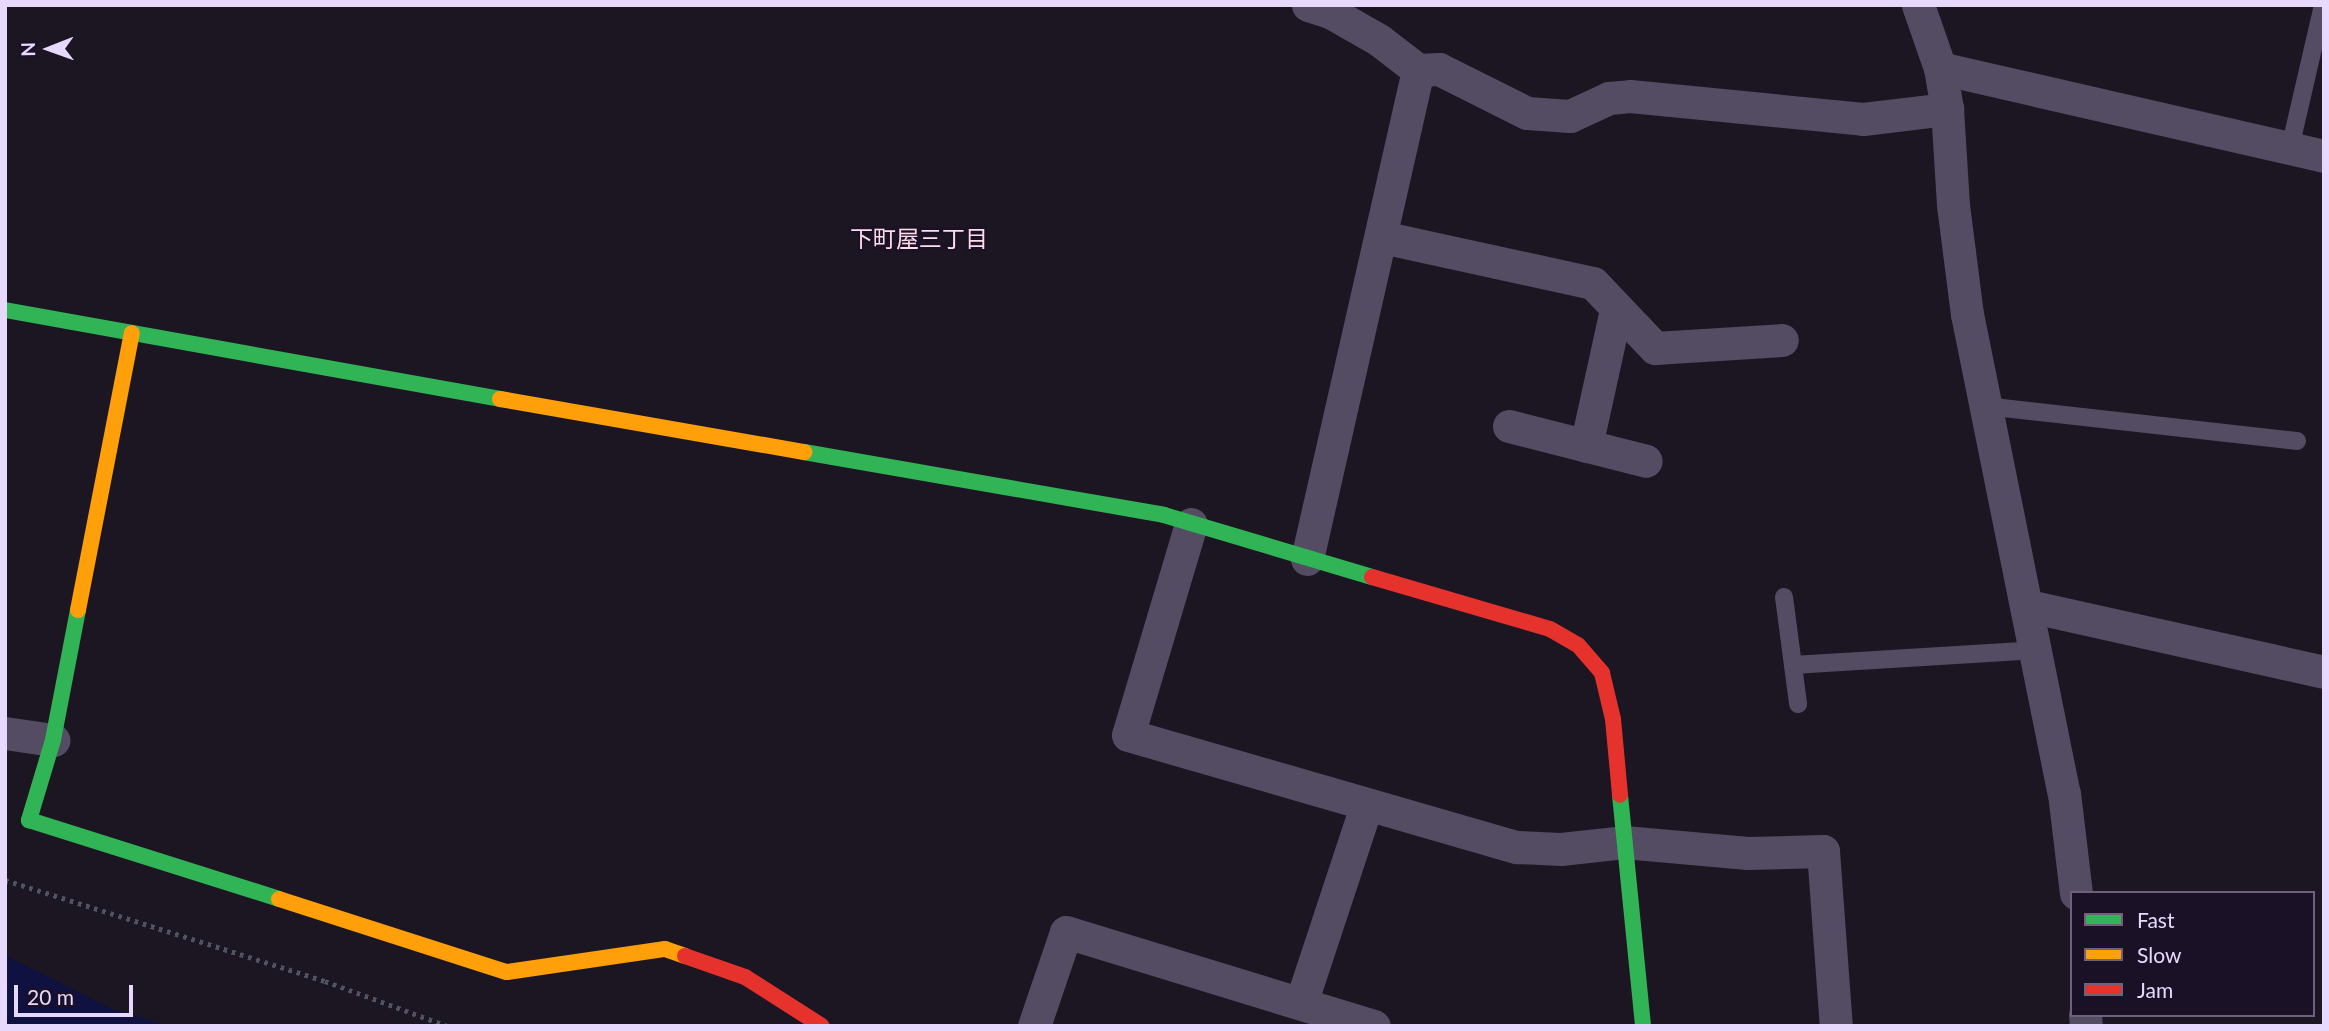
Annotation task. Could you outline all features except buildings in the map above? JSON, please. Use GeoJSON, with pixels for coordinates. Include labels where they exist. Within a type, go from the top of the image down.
{"type":"FeatureCollection","features":[{"type":"Feature","properties":{"kind":"street"},"geometry":{"type":"LineString","coordinates":[[1308,5],[1331,12],[1379,40],[1418,70],[1438,69],[1527,113],[1570,116],[1609,98],[1630,96],[1863,119],[1947,109]]}},
{"type":"Feature","properties":{"kind":"street"},"geometry":{"type":"LineString","coordinates":[[1918,5],[1940,68],[1947,109],[1953,205],[1967,314],[2029,606],[2064,793],[2076,891]]}},
{"type":"Feature","properties":{"kind":"street"},"geometry":{"type":"LineString","coordinates":[[1940,68],[2324,156]]}},
{"type":"Feature","properties":{"kind":"street"},"geometry":{"type":"LineString","coordinates":[[1307,559],[1418,70]]}},
{"type":"Feature","properties":{"kind":"street"},"geometry":{"type":"LineString","coordinates":[[1382,237],[1593,283],[1655,348],[1782,340]]}},
{"type":"Feature","properties":{"kind":"street"},"geometry":{"type":"LineString","coordinates":[[5,310],[1164,515],[1550,629],[1578,645],[1602,673],[1613,719],[1643,1026]]}},
{"type":"Feature","properties":{"kind":"street"},"geometry":{"type":"LineString","coordinates":[[1586,446],[1616,310]]}},
{"type":"Feature","properties":{"kind":"street"},"geometry":{"type":"LineString","coordinates":[[132,333],[53,740],[29,820],[507,972],[665,949],[745,977],[822,1026]]}},
{"type":"Feature","properties":{"kind":"street"},"geometry":{"type":"LineString","coordinates":[[1508,426],[1646,461]]}},
{"type":"Feature","properties":{"kind":"street"},"geometry":{"type":"LineString","coordinates":[[1191,523],[1128,735],[1366,806],[1517,847],[1561,849],[1624,842],[1748,853],[1823,851],[1836,1026]]}},
{"type":"Feature","properties":{"kind":"street"},"geometry":{"type":"LineString","coordinates":[[2029,606],[2324,672]]}},
{"type":"Feature","properties":{"kind":"street"},"geometry":{"type":"LineString","coordinates":[[5,733],[53,740]]}},
{"type":"Feature","properties":{"kind":"street"},"geometry":{"type":"LineString","coordinates":[[1301,1003],[1366,806]]}},
{"type":"Feature","properties":{"kind":"street"},"geometry":{"type":"LineString","coordinates":[[1034,1026],[1066,932],[1374,1026]]}},
{"type":"Feature","properties":{"kind":"lane"},"geometry":{"type":"LineString","coordinates":[[2290,148],[2323,5]]}},
{"type":"Feature","properties":{"kind":"lane"},"geometry":{"type":"LineString","coordinates":[[1985,406],[2297,441]]}},
{"type":"Feature","properties":{"kind":"lane"},"geometry":{"type":"LineString","coordinates":[[1784,597],[1798,704]]}},
{"type":"Feature","properties":{"kind":"lane"},"geometry":{"type":"LineString","coordinates":[[1793,665],[2037,650]]}},
{"type":"Feature","properties":{"kind":"path"},"geometry":{"type":"LineString","coordinates":[[5,880],[325,981],[447,1026]]}},
{"type":"Feature","properties":{"kind":"shaded area"},"geometry":{"type":"Polygon","coordinates":[[[5,955],[112,1009],[169,1026],[5,1026],[5,955]]]}},
{"type":"Feature","properties":{"kind":"traffic: fast"},"geometry":{"type":"LineString","coordinates":[[5,310],[500,399]]}},
{"type":"Feature","properties":{"kind":"traffic: fast"},"geometry":{"type":"LineString","coordinates":[[804,452],[1164,515],[1372,577]]}},
{"type":"Feature","properties":{"kind":"traffic: fast"},"geometry":{"type":"LineString","coordinates":[[78,610],[53,740],[29,820],[279,899]]}},
{"type":"Feature","properties":{"kind":"traffic: fast"},"geometry":{"type":"LineString","coordinates":[[1620,795],[1643,1026]]}},
{"type":"Feature","properties":{"kind":"traffic: slow"},"geometry":{"type":"LineString","coordinates":[[78,610],[132,333]]}},
{"type":"Feature","properties":{"kind":"traffic: slow"},"geometry":{"type":"LineString","coordinates":[[500,399],[804,452]]}},
{"type":"Feature","properties":{"kind":"traffic: slow"},"geometry":{"type":"LineString","coordinates":[[279,899],[507,972],[665,949],[685,956]]}},
{"type":"Feature","properties":{"kind":"traffic: jam"},"geometry":{"type":"LineString","coordinates":[[1372,577],[1550,629],[1578,645],[1602,673],[1613,719],[1620,795]]}},
{"type":"Feature","properties":{"kind":"traffic: jam"},"geometry":{"type":"LineString","coordinates":[[685,956],[745,977],[822,1026]]}},
{"type":"Feature","properties":{"kind":"district","name":"下町屋三丁目"},"geometry":{"type":"Point","coordinates":[919,238]}}]}
